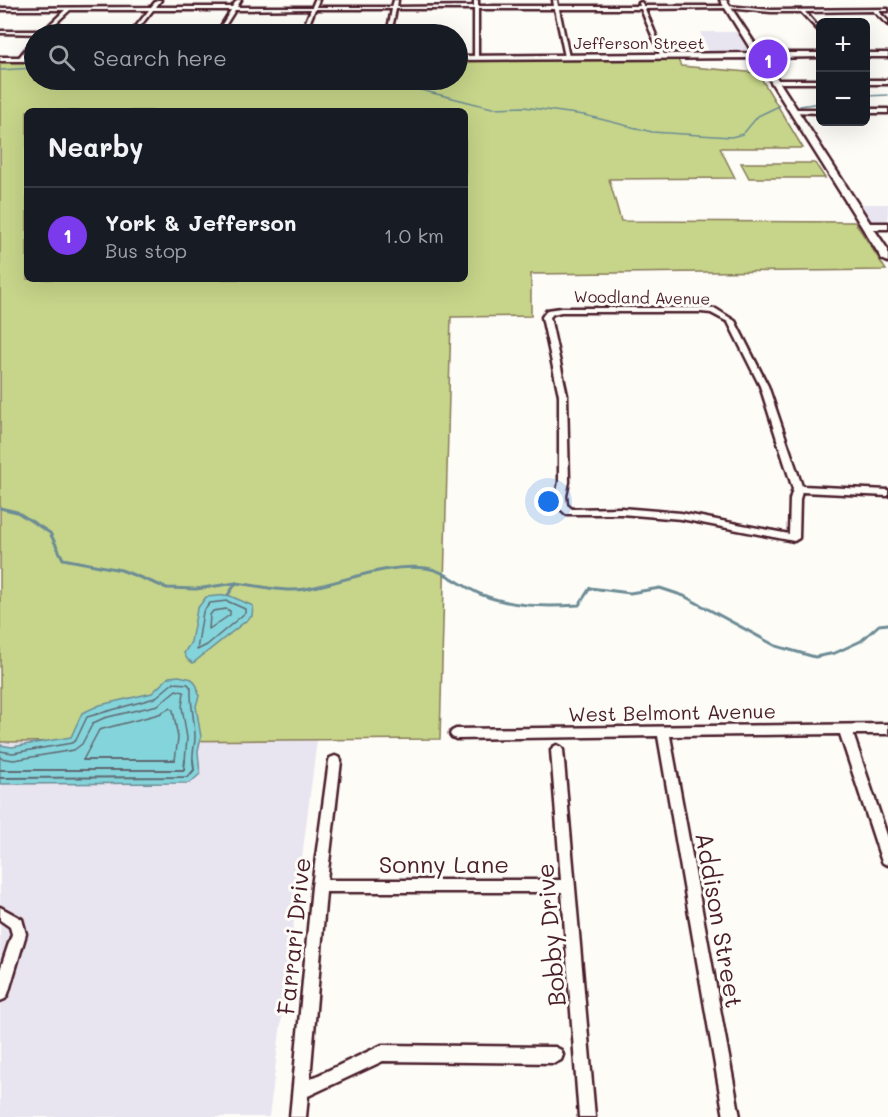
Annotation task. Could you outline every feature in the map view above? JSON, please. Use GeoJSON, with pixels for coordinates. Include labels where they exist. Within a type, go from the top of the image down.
{"type":"FeatureCollection","features":[{"type":"Feature","properties":{"kind":"main road"},"geometry":{"type":"LineString","coordinates":[[725,3],[888,260]]}},
{"type":"Feature","properties":{"kind":"main road","name":"Jefferson Street"},"geometry":{"type":"LineString","coordinates":[[468,57],[816,55]]}},
{"type":"Feature","properties":{"kind":"main road"},"geometry":{"type":"LineString","coordinates":[[870,55],[888,55]]}},
{"type":"Feature","properties":{"kind":"main road"},"geometry":{"type":"LineString","coordinates":[[0,59],[24,59]]}},
{"type":"Feature","properties":{"kind":"main road"},"geometry":{"type":"LineString","coordinates":[[867,226],[888,226]]}},
{"type":"Feature","properties":{"kind":"street"},"geometry":{"type":"LineString","coordinates":[[140,24],[159,0]]}},
{"type":"Feature","properties":{"kind":"street"},"geometry":{"type":"LineString","coordinates":[[224,24],[239,0]]}},
{"type":"Feature","properties":{"kind":"street"},"geometry":{"type":"LineString","coordinates":[[307,24],[317,0]]}},
{"type":"Feature","properties":{"kind":"street"},"geometry":{"type":"LineString","coordinates":[[391,24],[396,0]]}},
{"type":"Feature","properties":{"kind":"street"},"geometry":{"type":"LineString","coordinates":[[476,0],[476,57]]}},
{"type":"Feature","properties":{"kind":"street"},"geometry":{"type":"LineString","coordinates":[[555,0],[567,57]]}},
{"type":"Feature","properties":{"kind":"street"},"geometry":{"type":"LineString","coordinates":[[639,0],[663,57]]}},
{"type":"Feature","properties":{"kind":"street"},"geometry":{"type":"LineString","coordinates":[[0,9],[642,7],[725,3],[802,10],[888,10]]}},
{"type":"Feature","properties":{"kind":"street"},"geometry":{"type":"LineString","coordinates":[[53,24],[69,9]]}},
{"type":"Feature","properties":{"kind":"street"},"geometry":{"type":"LineString","coordinates":[[802,10],[816,26]]}},
{"type":"Feature","properties":{"kind":"street"},"geometry":{"type":"LineString","coordinates":[[874,10],[888,24]]}},
{"type":"Feature","properties":{"kind":"street"},"geometry":{"type":"LineString","coordinates":[[0,32],[24,33]]}},
{"type":"Feature","properties":{"kind":"street"},"geometry":{"type":"LineString","coordinates":[[19,59],[24,53]]}},
{"type":"Feature","properties":{"kind":"street"},"geometry":{"type":"LineString","coordinates":[[774,82],[816,82]]}},
{"type":"Feature","properties":{"kind":"street"},"geometry":{"type":"LineString","coordinates":[[870,82],[888,82]]}},
{"type":"Feature","properties":{"kind":"street"},"geometry":{"type":"LineString","coordinates":[[793,111],[816,111]]}},
{"type":"Feature","properties":{"kind":"street"},"geometry":{"type":"LineString","coordinates":[[870,111],[888,111]]}},
{"type":"Feature","properties":{"kind":"street","name":"Woodland Avenue"},"geometry":{"type":"LineString","coordinates":[[561,310],[713,311],[731,321],[764,386],[798,489],[795,499],[794,538],[721,522],[660,514],[570,512],[562,506],[561,496],[564,482],[563,395],[546,316],[550,312],[561,310]]}},
{"type":"Feature","properties":{"kind":"street"},"geometry":{"type":"LineString","coordinates":[[798,489],[888,494]]}},
{"type":"Feature","properties":{"kind":"street"},"geometry":{"type":"LineString","coordinates":[[845,729],[888,859]]}},
{"type":"Feature","properties":{"kind":"street","name":"West Belmont Avenue"},"geometry":{"type":"LineString","coordinates":[[456,734],[888,729]]}},
{"type":"Feature","properties":{"kind":"street","name":"Addison Street"},"geometry":{"type":"LineString","coordinates":[[663,731],[732,1117]]}},
{"type":"Feature","properties":{"kind":"street","name":"Bobby Drive"},"geometry":{"type":"LineString","coordinates":[[557,750],[587,1117]]}},
{"type":"Feature","properties":{"kind":"street","name":"Farrari Drive"},"geometry":{"type":"LineString","coordinates":[[298,1117],[319,886],[335,761]]}},
{"type":"Feature","properties":{"kind":"street","name":"Sonny Lane"},"geometry":{"type":"LineString","coordinates":[[319,886],[568,886]]}},
{"type":"Feature","properties":{"kind":"street"},"geometry":{"type":"LineString","coordinates":[[0,913],[17,923],[19,934],[0,994]]}},
{"type":"Feature","properties":{"kind":"street"},"geometry":{"type":"LineString","coordinates":[[301,1091],[382,1053],[555,1055]]}},
{"type":"Feature","properties":{"kind":"shaded area"},"geometry":{"type":"Polygon","coordinates":[[[700,32],[742,32],[757,56],[711,56],[700,32]]]}},
{"type":"Feature","properties":{"kind":"shaded area"},"geometry":{"type":"Polygon","coordinates":[[[855,204],[888,204],[888,225],[868,225],[855,204]]]}},
{"type":"Feature","properties":{"kind":"shaded area"},"geometry":{"type":"Polygon","coordinates":[[[317,740],[269,1117],[0,1117],[0,742],[317,740]]]}},
{"type":"Feature","properties":{"kind":"green space"},"geometry":{"type":"Polygon","coordinates":[[[677,58],[681,66],[758,73],[803,148],[720,148],[735,178],[609,179],[621,221],[855,222],[886,270],[531,274],[531,316],[451,317],[440,739],[0,742],[0,60],[24,60],[24,90],[468,90],[468,59],[677,58]]]}},
{"type":"Feature","properties":{"kind":"green space"},"geometry":{"type":"Polygon","coordinates":[[[741,163],[815,163],[825,178],[749,178],[741,163]]]}},
{"type":"Feature","properties":{"kind":"water"},"geometry":{"type":"Polygon","coordinates":[[[228,595],[253,606],[252,616],[193,663],[184,653],[191,642],[197,609],[206,597],[228,595]]]}},
{"type":"Feature","properties":{"kind":"water"},"geometry":{"type":"Polygon","coordinates":[[[179,676],[192,679],[197,686],[199,696],[196,706],[201,737],[198,751],[200,774],[190,783],[0,784],[0,745],[12,747],[71,737],[82,713],[100,705],[152,693],[169,677],[179,676]]]}},
{"type":"Feature","properties":{"kind":"waterway"},"geometry":{"type":"LineString","coordinates":[[0,70],[24,69]]}},
{"type":"Feature","properties":{"kind":"waterway"},"geometry":{"type":"LineString","coordinates":[[421,90],[492,108],[524,107],[584,115],[652,132],[731,137],[743,134],[758,116],[779,106]]}},
{"type":"Feature","properties":{"kind":"waterway"},"geometry":{"type":"LineString","coordinates":[[870,96],[888,95]]}},
{"type":"Feature","properties":{"kind":"waterway"},"geometry":{"type":"LineString","coordinates":[[800,106],[816,104]]}},
{"type":"Feature","properties":{"kind":"waterway"},"geometry":{"type":"LineString","coordinates":[[0,508],[17,512],[50,533],[63,559],[121,570],[167,588],[196,589],[236,583]]}},
{"type":"Feature","properties":{"kind":"waterway"},"geometry":{"type":"LineString","coordinates":[[236,583],[297,590],[395,568],[426,568],[447,575],[480,594],[492,598],[529,605],[554,606],[579,605],[590,588],[630,593],[660,588],[684,596],[776,646],[815,657],[835,653],[861,641],[879,625],[888,624]]}},
{"type":"Feature","properties":{"kind":"waterway"},"geometry":{"type":"LineString","coordinates":[[228,595],[236,583]]}},
{"type":"Feature","properties":{"kind":"place","name":"York & Jefferson"},"geometry":{"type":"Point","coordinates":[768,59]}}]}
